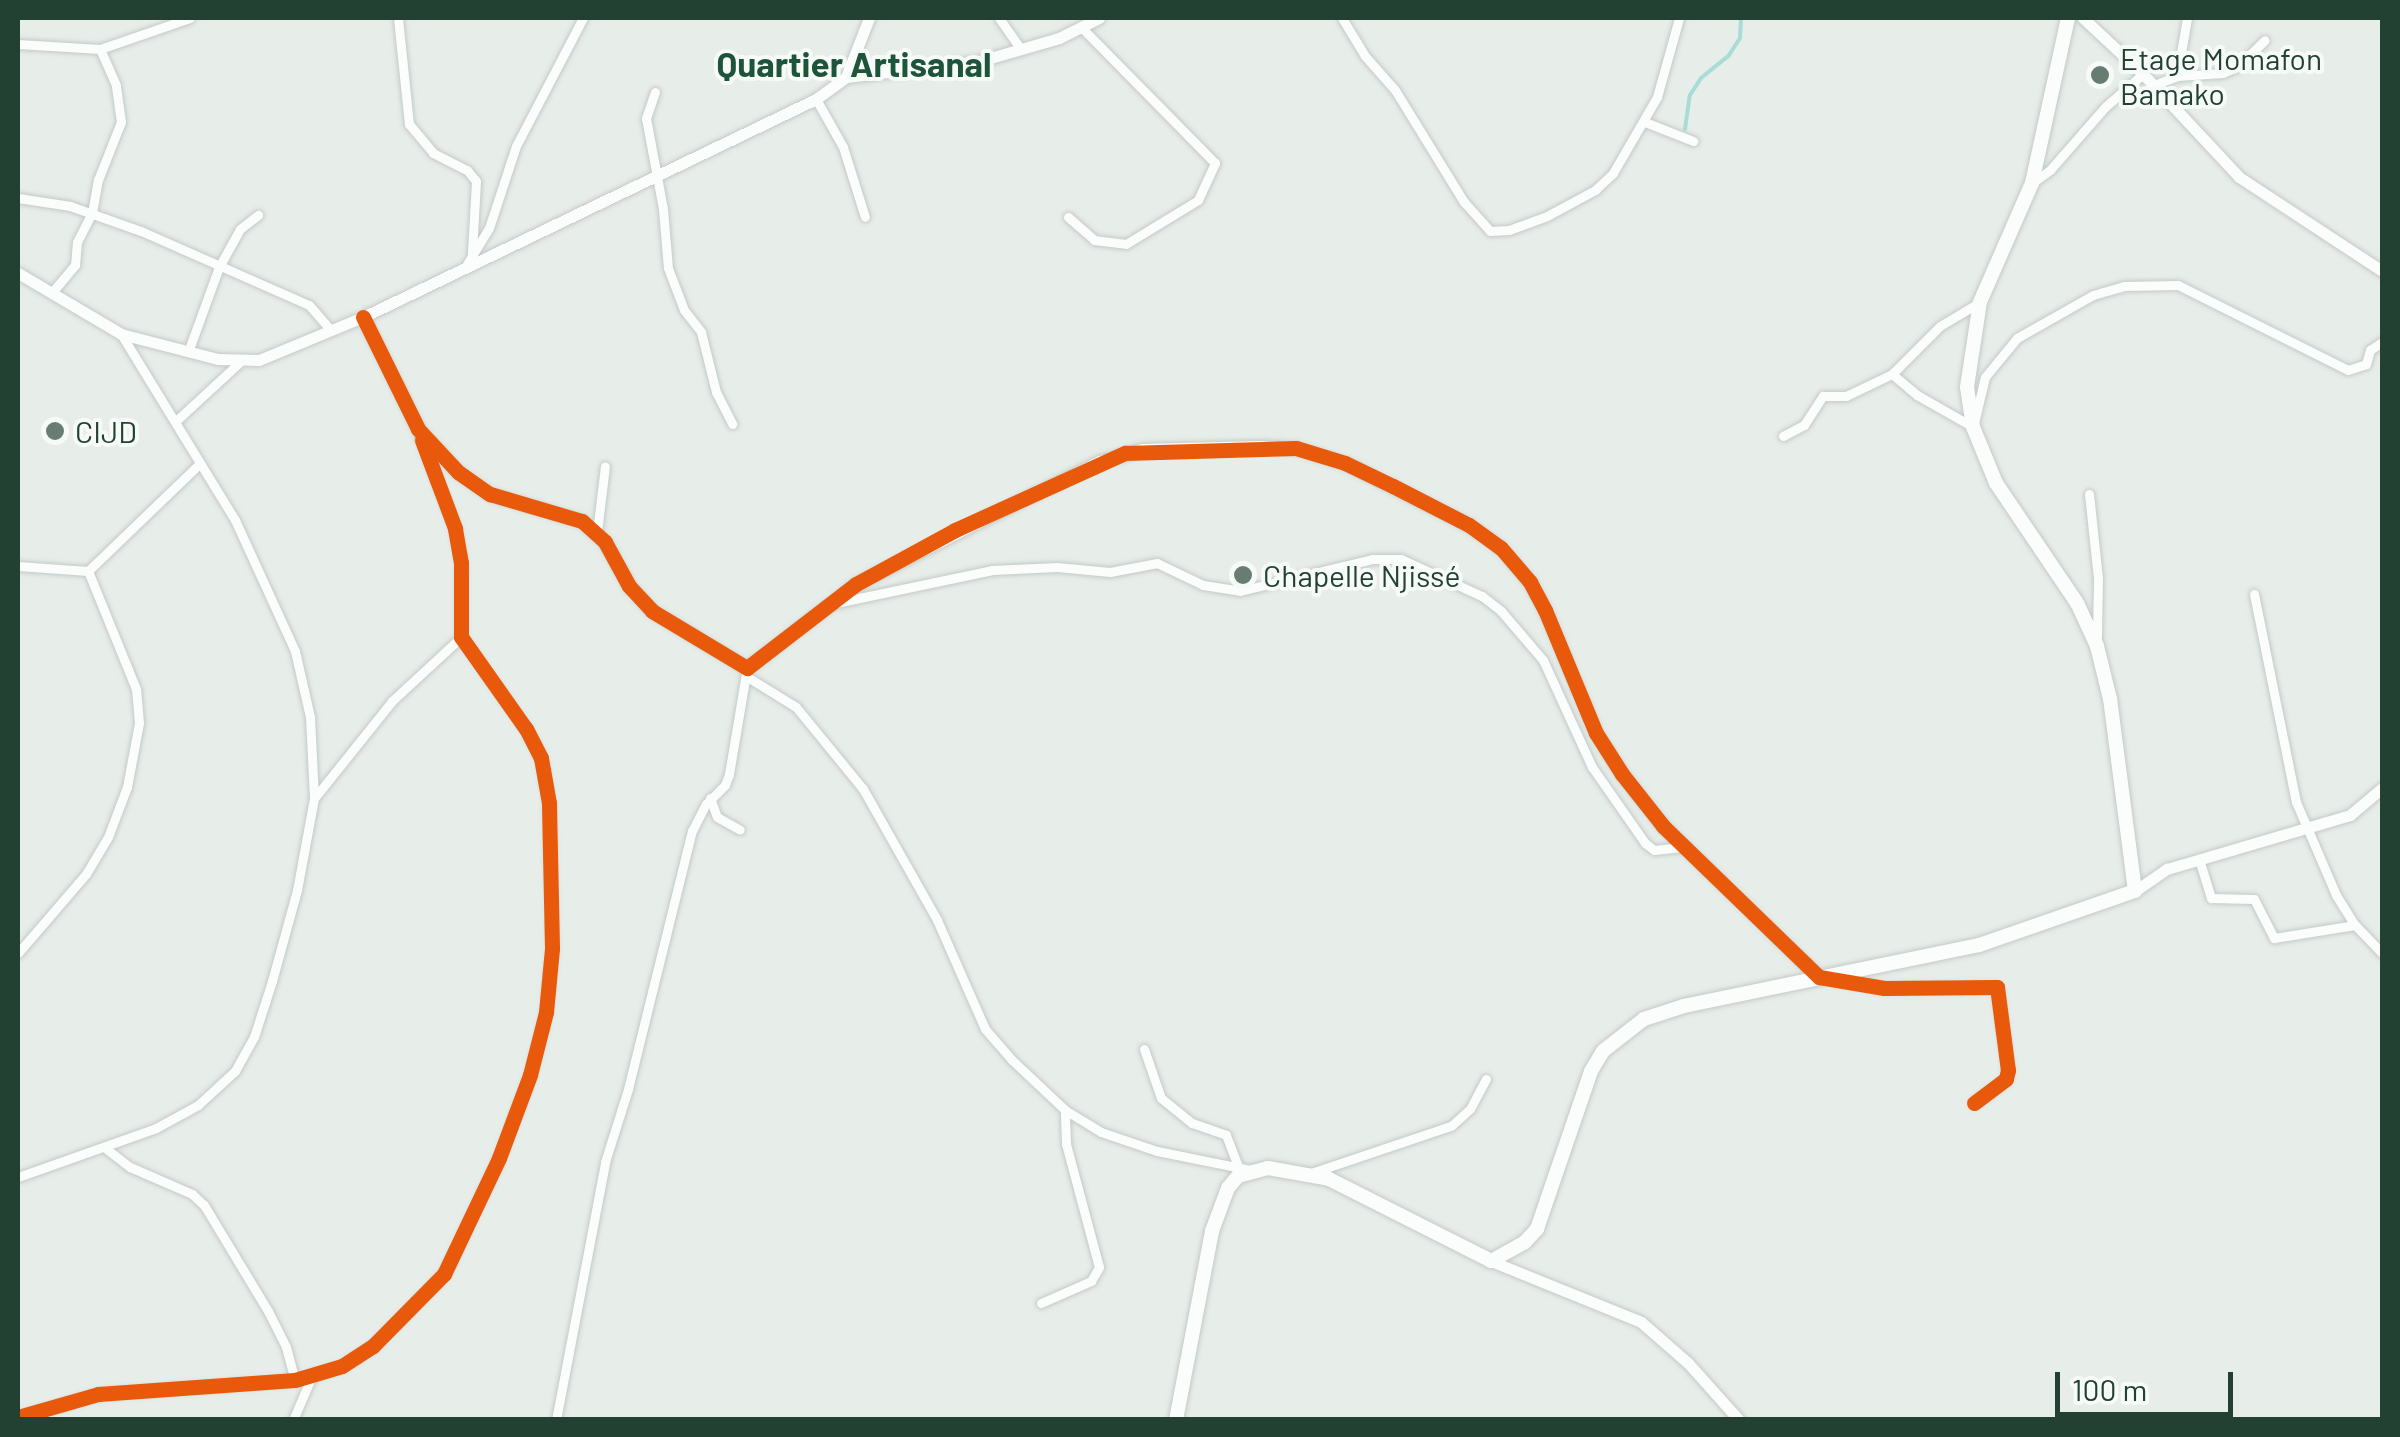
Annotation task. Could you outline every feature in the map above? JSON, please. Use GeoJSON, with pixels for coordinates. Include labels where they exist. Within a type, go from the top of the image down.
{"type":"FeatureCollection","features":[{"type":"Feature","properties":{"kind":"main road"},"geometry":{"type":"LineString","coordinates":[[1176,1420],[1212,1231],[1228,1188],[1244,1168],[1329,1179],[1492,1261],[1526,1242],[1537,1230],[1591,1071],[1622,1033],[1644,1020],[1684,1006],[1979,945],[2136,891],[2118,749],[2097,646],[2077,603],[1996,483],[1973,427],[1966,387],[1980,302],[2032,183],[2068,18]]}},
{"type":"Feature","properties":{"kind":"street"},"geometry":{"type":"LineString","coordinates":[[18,44],[100,49],[166,21],[190,18]]}},
{"type":"Feature","properties":{"kind":"street"},"geometry":{"type":"LineString","coordinates":[[398,18],[409,124],[433,153],[467,170],[476,182],[470,260]]}},
{"type":"Feature","properties":{"kind":"street"},"geometry":{"type":"LineString","coordinates":[[470,260],[490,228],[516,146],[582,18]]}},
{"type":"Feature","properties":{"kind":"street"},"geometry":{"type":"LineString","coordinates":[[846,78],[869,18]]}},
{"type":"Feature","properties":{"kind":"street"},"geometry":{"type":"LineString","coordinates":[[999,18],[1021,50]]}},
{"type":"Feature","properties":{"kind":"street"},"geometry":{"type":"LineString","coordinates":[[18,273],[54,290],[121,334],[241,362],[259,360],[363,317],[470,260],[816,99],[846,78],[914,71],[1021,50],[1100,18]]}},
{"type":"Feature","properties":{"kind":"street"},"geometry":{"type":"LineString","coordinates":[[1342,18],[1365,56],[1406,106],[1464,202],[1490,231],[1508,230],[1547,216],[1595,190],[1624,160],[1646,122],[1679,18]]}},
{"type":"Feature","properties":{"kind":"street"},"geometry":{"type":"LineString","coordinates":[[2082,18],[2144,74],[2239,177],[2382,271]]}},
{"type":"Feature","properties":{"kind":"street"},"geometry":{"type":"LineString","coordinates":[[2177,76],[2187,18]]}},
{"type":"Feature","properties":{"kind":"street"},"geometry":{"type":"LineString","coordinates":[[1068,217],[1094,240],[1126,244],[1198,200],[1215,163],[1082,28]]}},
{"type":"Feature","properties":{"kind":"street"},"geometry":{"type":"LineString","coordinates":[[2154,85],[2177,76],[2223,73],[2238,66],[2265,40]]}},
{"type":"Feature","properties":{"kind":"street"},"geometry":{"type":"LineString","coordinates":[[54,290],[71,274],[78,242],[92,213],[98,180],[121,122],[116,86],[100,49]]}},
{"type":"Feature","properties":{"kind":"street"},"geometry":{"type":"LineString","coordinates":[[2032,183],[2144,74]]}},
{"type":"Feature","properties":{"kind":"street"},"geometry":{"type":"LineString","coordinates":[[656,92],[646,118],[668,268],[684,310],[701,332],[716,392],[732,424]]}},
{"type":"Feature","properties":{"kind":"street"},"geometry":{"type":"LineString","coordinates":[[816,99],[843,147],[865,217]]}},
{"type":"Feature","properties":{"kind":"street"},"geometry":{"type":"LineString","coordinates":[[1646,122],[1694,141]]}},
{"type":"Feature","properties":{"kind":"street"},"geometry":{"type":"LineString","coordinates":[[18,198],[92,213],[219,266],[310,305],[331,330]]}},
{"type":"Feature","properties":{"kind":"street"},"geometry":{"type":"LineString","coordinates":[[188,352],[219,266],[240,230],[258,215]]}},
{"type":"Feature","properties":{"kind":"street"},"geometry":{"type":"LineString","coordinates":[[1892,374],[1917,395],[1973,427],[1985,377],[2017,338],[2094,296],[2124,286],[2178,285],[2348,370],[2366,364],[2370,350],[2382,342]]}},
{"type":"Feature","properties":{"kind":"street"},"geometry":{"type":"LineString","coordinates":[[1783,436],[1804,426],[1824,396],[1846,396],[1892,374],[1940,326],[1980,302]]}},
{"type":"Feature","properties":{"kind":"street"},"geometry":{"type":"LineString","coordinates":[[18,1416],[98,1394],[311,1378],[373,1346],[444,1274],[499,1158],[530,1075],[546,1012],[552,948],[550,803],[541,758],[460,637],[461,564],[455,528],[418,429],[363,317]]}},
{"type":"Feature","properties":{"kind":"street"},"geometry":{"type":"LineString","coordinates":[[18,1178],[156,1128],[198,1106],[235,1071],[254,1036],[272,981],[296,890],[314,798],[310,717],[295,651],[235,520],[121,334]]}},
{"type":"Feature","properties":{"kind":"street"},"geometry":{"type":"LineString","coordinates":[[177,420],[241,362]]}},
{"type":"Feature","properties":{"kind":"street"},"geometry":{"type":"LineString","coordinates":[[418,429],[472,485],[574,518],[597,532],[629,586],[652,612],[796,707],[863,789],[937,920],[985,1029],[1064,1110],[1101,1132],[1157,1151],[1244,1168]]}},
{"type":"Feature","properties":{"kind":"street"},"geometry":{"type":"LineString","coordinates":[[556,1420],[605,1162],[692,831],[729,774],[748,673],[856,584],[955,530],[1125,452],[1260,446],[1315,452],[1408,493],[1501,548],[1530,582],[1596,733],[1632,787],[1685,847],[1819,977],[1884,988],[1998,987],[2008,1070],[2006,1079],[1974,1103]]}},
{"type":"Feature","properties":{"kind":"street"},"geometry":{"type":"LineString","coordinates":[[18,566],[88,571],[199,464]]}},
{"type":"Feature","properties":{"kind":"street"},"geometry":{"type":"LineString","coordinates":[[597,532],[605,466]]}},
{"type":"Feature","properties":{"kind":"street"},"geometry":{"type":"LineString","coordinates":[[2090,494],[2098,578],[2097,646]]}},
{"type":"Feature","properties":{"kind":"street"},"geometry":{"type":"LineString","coordinates":[[825,606],[992,570],[1057,566],[1110,572],[1157,563],[1204,586],[1240,591],[1372,558],[1401,559],[1482,596],[1501,611],[1543,660],[1592,767],[1644,844],[1654,850],[1685,847]]}},
{"type":"Feature","properties":{"kind":"street"},"geometry":{"type":"LineString","coordinates":[[18,953],[86,874],[108,837],[130,771],[138,722],[136,689],[88,571]]}},
{"type":"Feature","properties":{"kind":"street"},"geometry":{"type":"LineString","coordinates":[[2254,594],[2296,802],[2355,925],[2382,953]]}},
{"type":"Feature","properties":{"kind":"street"},"geometry":{"type":"LineString","coordinates":[[314,798],[392,700],[460,637]]}},
{"type":"Feature","properties":{"kind":"street"},"geometry":{"type":"LineString","coordinates":[[2136,891],[2167,869],[2307,831],[2350,815],[2382,788]]}},
{"type":"Feature","properties":{"kind":"street"},"geometry":{"type":"LineString","coordinates":[[710,798],[718,816],[740,830]]}},
{"type":"Feature","properties":{"kind":"street"},"geometry":{"type":"LineString","coordinates":[[2199,860],[2211,898],[2254,898],[2274,938],[2355,925]]}},
{"type":"Feature","properties":{"kind":"street"},"geometry":{"type":"LineString","coordinates":[[1144,1049],[1161,1098],[1192,1123],[1226,1134],[1244,1168]]}},
{"type":"Feature","properties":{"kind":"street"},"geometry":{"type":"LineString","coordinates":[[1308,1174],[1451,1126],[1470,1109],[1486,1079]]}},
{"type":"Feature","properties":{"kind":"street"},"geometry":{"type":"LineString","coordinates":[[1041,1303],[1092,1282],[1099,1267],[1066,1144],[1064,1110]]}},
{"type":"Feature","properties":{"kind":"street"},"geometry":{"type":"LineString","coordinates":[[104,1148],[130,1167],[192,1194],[204,1205],[268,1311],[286,1347],[296,1380]]}},
{"type":"Feature","properties":{"kind":"street"},"geometry":{"type":"LineString","coordinates":[[1492,1261],[1641,1322],[1688,1364],[1739,1420]]}},
{"type":"Feature","properties":{"kind":"street"},"geometry":{"type":"LineString","coordinates":[[293,1420],[311,1378]]}},
{"type":"Feature","properties":{"kind":"street"},"geometry":{"type":"LineString","coordinates":[[56,1406],[59,1420]]}},
{"type":"Feature","properties":{"kind":"waterway"},"geometry":{"type":"LineString","coordinates":[[1685,129],[1690,95],[1701,78],[1729,55],[1740,38],[1741,18]]}},
{"type":"Feature","properties":{"kind":"cycle path"},"geometry":{"type":"LineString","coordinates":[[363,317],[418,429],[458,472],[490,494],[582,521],[605,542],[629,586],[652,611],[747,668],[856,584],[955,530],[1125,453],[1296,448],[1345,463],[1393,486],[1469,525],[1501,548],[1530,582],[1545,610],[1596,733],[1622,774],[1663,826],[1819,977],[1884,988],[1997,987],[2008,1070],[2006,1079],[1974,1103]]}},
{"type":"Feature","properties":{"kind":"cycle path"},"geometry":{"type":"LineString","coordinates":[[18,1417],[98,1394],[295,1380],[342,1366],[373,1346],[444,1274],[499,1158],[530,1075],[546,1012],[552,948],[549,803],[541,758],[526,729],[461,637],[461,563],[455,528],[422,440]]}},
{"type":"Feature","properties":{"kind":"place","name":"Etage Momafon Bamako"},"geometry":{"type":"Point","coordinates":[2100,75]}},
{"type":"Feature","properties":{"kind":"place","name":"CIJD"},"geometry":{"type":"Point","coordinates":[55,431]}},
{"type":"Feature","properties":{"kind":"place","name":"Chapelle Njissé"},"geometry":{"type":"Point","coordinates":[1243,575]}},
{"type":"Feature","properties":{"kind":"district","name":"Quartier Artisanal"},"geometry":{"type":"Point","coordinates":[854,63]}}]}
